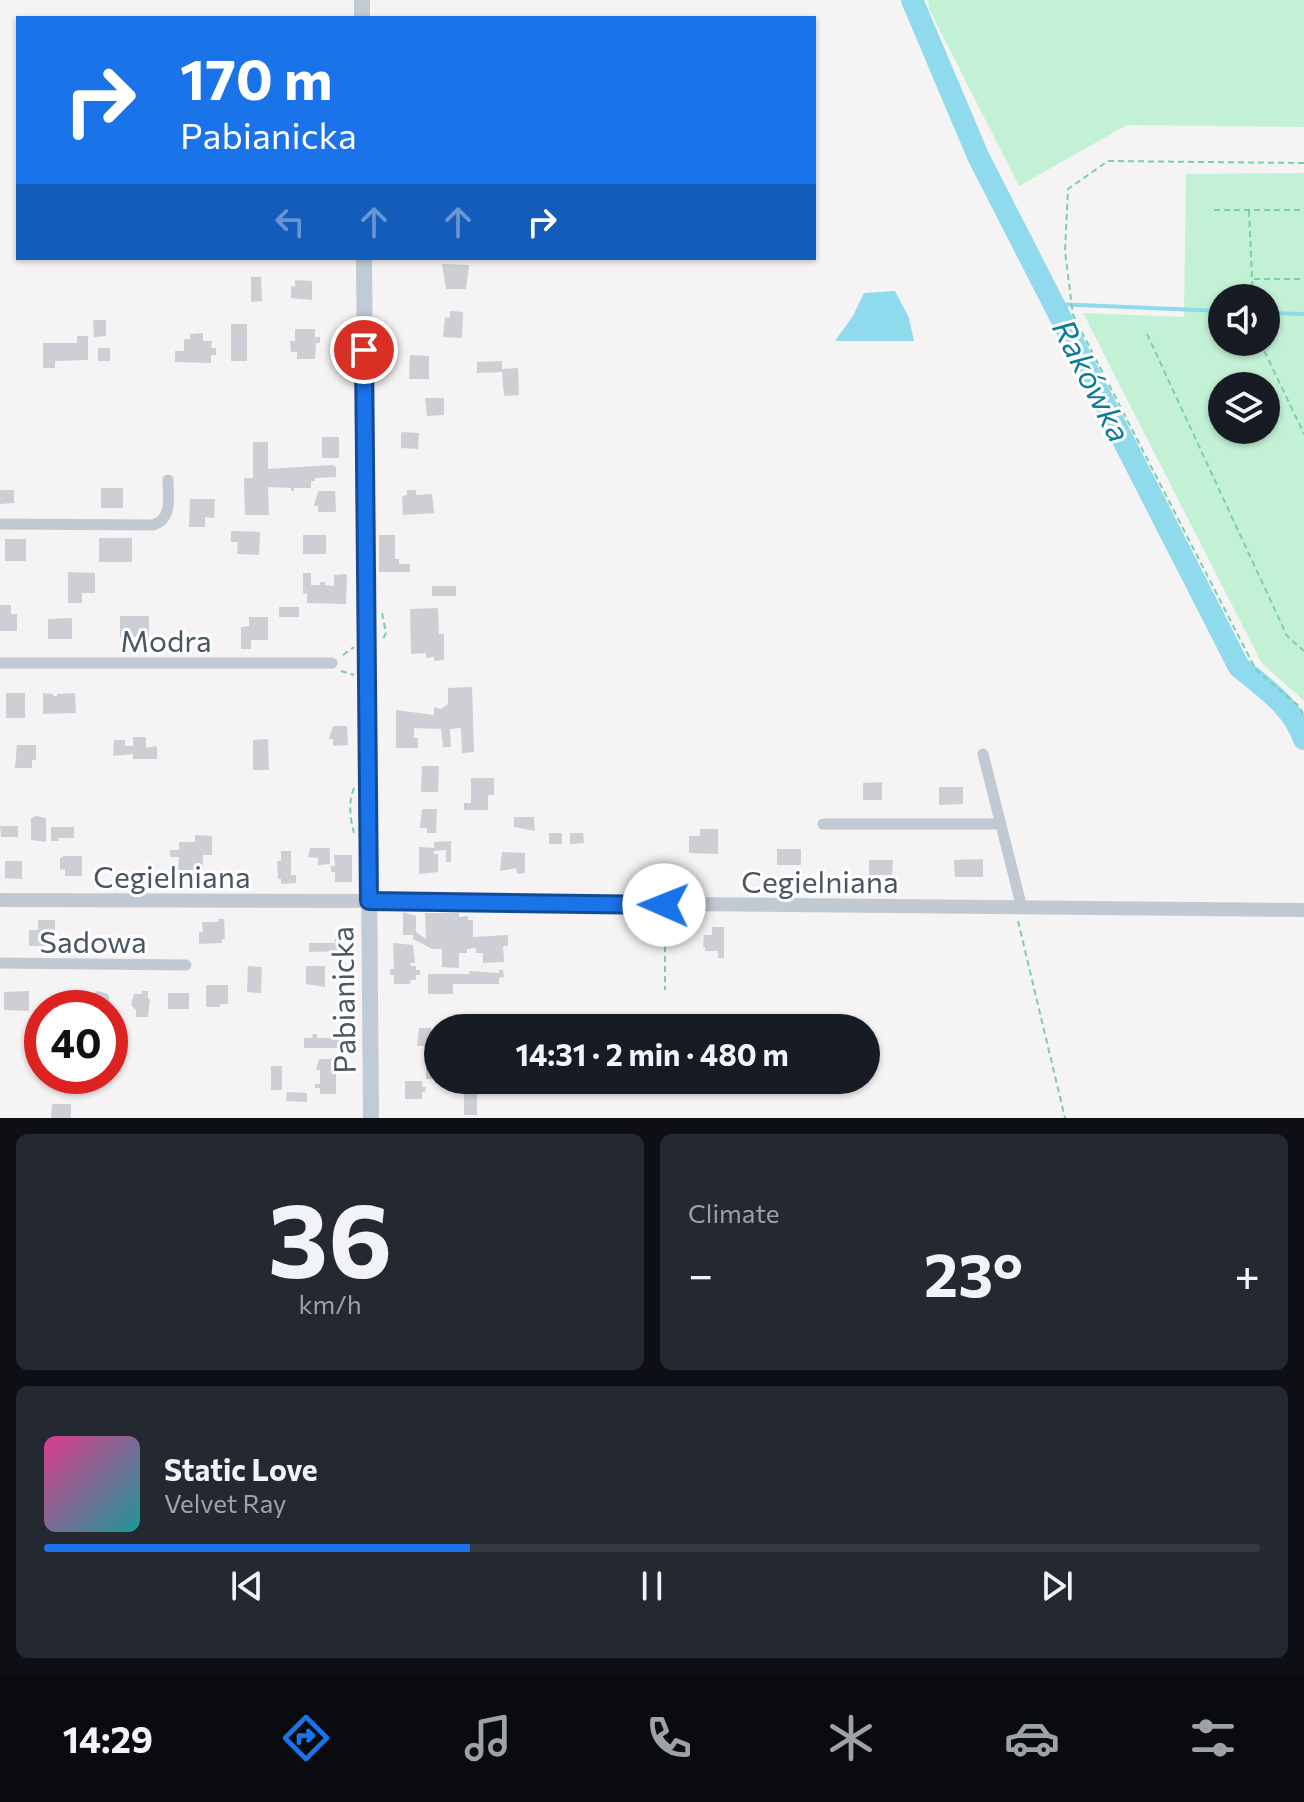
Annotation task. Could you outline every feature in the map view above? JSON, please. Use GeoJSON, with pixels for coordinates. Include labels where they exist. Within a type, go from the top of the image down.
{"type":"FeatureCollection","features":[{"type":"Feature","properties":{"kind":"main road","name":"Pabianicka"},"geometry":{"type":"LineString","coordinates":[[364,260],[371,1118]]}},
{"type":"Feature","properties":{"kind":"street"},"geometry":{"type":"LineString","coordinates":[[0,524],[153,525],[167,517],[168,480]]}},
{"type":"Feature","properties":{"kind":"street","name":"Modra"},"geometry":{"type":"LineString","coordinates":[[0,663],[332,663]]}},
{"type":"Feature","properties":{"kind":"street"},"geometry":{"type":"LineString","coordinates":[[983,754],[1018,908]]}},
{"type":"Feature","properties":{"kind":"street"},"geometry":{"type":"LineString","coordinates":[[823,824],[1001,824]]}},
{"type":"Feature","properties":{"kind":"street","name":"Cegielniana"},"geometry":{"type":"LineString","coordinates":[[0,900],[1304,910]]}},
{"type":"Feature","properties":{"kind":"street","name":"Sadowa"},"geometry":{"type":"LineString","coordinates":[[0,963],[186,965]]}},
{"type":"Feature","properties":{"kind":"path"},"geometry":{"type":"LineString","coordinates":[[1304,163],[1108,161],[1068,189],[1065,251],[1073,315],[1256,670],[1300,707],[1304,717]]}},
{"type":"Feature","properties":{"kind":"path"},"geometry":{"type":"LineString","coordinates":[[1214,210],[1304,210]]}},
{"type":"Feature","properties":{"kind":"path"},"geometry":{"type":"LineString","coordinates":[[1249,210],[1253,284]]}},
{"type":"Feature","properties":{"kind":"path"},"geometry":{"type":"LineString","coordinates":[[1253,279],[1304,279]]}},
{"type":"Feature","properties":{"kind":"path"},"geometry":{"type":"LineString","coordinates":[[1147,334],[1287,636],[1304,651]]}},
{"type":"Feature","properties":{"kind":"path"},"geometry":{"type":"LineString","coordinates":[[1267,356],[1304,434]]}},
{"type":"Feature","properties":{"kind":"path"},"geometry":{"type":"LineString","coordinates":[[355,647],[332,663],[336,669],[355,676]]}},
{"type":"Feature","properties":{"kind":"path"},"geometry":{"type":"LineString","coordinates":[[664,905],[665,990]]}},
{"type":"Feature","properties":{"kind":"path"},"geometry":{"type":"LineString","coordinates":[[1018,908],[1065,1118]]}},
{"type":"Feature","properties":{"kind":"green space"},"geometry":{"type":"Polygon","coordinates":[[[928,0],[1304,0],[1304,127],[1127,125],[1019,186],[929,9],[928,0]]]}},
{"type":"Feature","properties":{"kind":"green space"},"geometry":{"type":"Polygon","coordinates":[[[1304,173],[1304,701],[1261,662],[1083,313],[1184,317],[1186,174],[1304,173]]]}},
{"type":"Feature","properties":{"kind":"water"},"geometry":{"type":"Polygon","coordinates":[[[895,291],[909,318],[914,341],[835,341],[853,316],[864,293],[895,291]]]}},
{"type":"Feature","properties":{"kind":"building"},"geometry":{"type":"Polygon","coordinates":[[[442,264],[469,265],[466,289],[446,289],[442,264]]]}},
{"type":"Feature","properties":{"kind":"building"},"geometry":{"type":"Polygon","coordinates":[[[251,277],[261,277],[262,301],[251,302],[251,277]]]}},
{"type":"Feature","properties":{"kind":"building"},"geometry":{"type":"Polygon","coordinates":[[[295,280],[312,281],[312,300],[291,298],[291,286],[295,287],[295,280]]]}},
{"type":"Feature","properties":{"kind":"building"},"geometry":{"type":"Polygon","coordinates":[[[450,311],[463,312],[462,338],[443,337],[445,317],[450,318],[450,311]]]}},
{"type":"Feature","properties":{"kind":"building"},"geometry":{"type":"Polygon","coordinates":[[[93,320],[106,320],[106,336],[94,337],[93,320]]]}},
{"type":"Feature","properties":{"kind":"building"},"geometry":{"type":"Polygon","coordinates":[[[231,324],[247,324],[247,361],[231,361],[231,324]]]}},
{"type":"Feature","properties":{"kind":"building"},"geometry":{"type":"Polygon","coordinates":[[[295,329],[315,329],[315,337],[320,337],[320,343],[316,343],[315,359],[297,359],[297,352],[291,352],[290,341],[295,341],[295,329]]]}},
{"type":"Feature","properties":{"kind":"building"},"geometry":{"type":"Polygon","coordinates":[[[203,333],[203,341],[212,341],[211,348],[216,348],[216,355],[211,355],[211,363],[175,362],[175,351],[184,351],[184,339],[190,339],[190,334],[203,333]]]}},
{"type":"Feature","properties":{"kind":"building"},"geometry":{"type":"Polygon","coordinates":[[[77,336],[88,336],[88,360],[55,361],[55,368],[43,368],[43,343],[77,343],[77,336]]]}},
{"type":"Feature","properties":{"kind":"building"},"geometry":{"type":"Polygon","coordinates":[[[98,348],[110,348],[110,361],[98,361],[98,348]]]}},
{"type":"Feature","properties":{"kind":"building"},"geometry":{"type":"Polygon","coordinates":[[[410,355],[429,356],[429,379],[409,379],[410,355]]]}},
{"type":"Feature","properties":{"kind":"building"},"geometry":{"type":"Polygon","coordinates":[[[502,361],[502,369],[518,368],[519,395],[504,396],[502,372],[477,373],[477,362],[502,361]]]}},
{"type":"Feature","properties":{"kind":"building"},"geometry":{"type":"Polygon","coordinates":[[[425,398],[444,398],[444,415],[427,416],[425,398]]]}},
{"type":"Feature","properties":{"kind":"building"},"geometry":{"type":"Polygon","coordinates":[[[401,432],[419,433],[418,449],[401,448],[401,432]]]}},
{"type":"Feature","properties":{"kind":"building"},"geometry":{"type":"Polygon","coordinates":[[[322,437],[339,437],[339,458],[322,458],[322,437]]]}},
{"type":"Feature","properties":{"kind":"building"},"geometry":{"type":"Polygon","coordinates":[[[253,442],[268,442],[268,469],[332,465],[336,467],[336,477],[315,478],[311,481],[311,488],[294,488],[294,491],[291,488],[268,487],[269,515],[245,515],[244,478],[253,478],[253,442]]]}},
{"type":"Feature","properties":{"kind":"building"},"geometry":{"type":"Polygon","coordinates":[[[101,488],[123,488],[123,508],[101,508],[101,488]]]}},
{"type":"Feature","properties":{"kind":"building"},"geometry":{"type":"Polygon","coordinates":[[[0,490],[14,490],[14,503],[0,504],[0,490]]]}},
{"type":"Feature","properties":{"kind":"building"},"geometry":{"type":"Polygon","coordinates":[[[407,490],[416,490],[416,495],[432,494],[434,513],[403,515],[402,496],[407,495],[407,490]]]}},
{"type":"Feature","properties":{"kind":"building"},"geometry":{"type":"Polygon","coordinates":[[[318,491],[335,491],[336,512],[318,512],[318,506],[314,506],[318,491]]]}},
{"type":"Feature","properties":{"kind":"building"},"geometry":{"type":"Polygon","coordinates":[[[190,499],[215,499],[214,518],[205,517],[205,527],[189,527],[190,499]]]}},
{"type":"Feature","properties":{"kind":"building"},"geometry":{"type":"Polygon","coordinates":[[[231,531],[260,532],[259,555],[237,554],[238,542],[231,542],[231,531]]]}},
{"type":"Feature","properties":{"kind":"building"},"geometry":{"type":"Polygon","coordinates":[[[303,535],[326,535],[326,554],[303,554],[303,535]]]}},
{"type":"Feature","properties":{"kind":"building"},"geometry":{"type":"Polygon","coordinates":[[[379,535],[395,535],[395,559],[399,559],[399,564],[410,564],[410,572],[379,572],[379,535]]]}},
{"type":"Feature","properties":{"kind":"building"},"geometry":{"type":"Polygon","coordinates":[[[99,538],[132,538],[132,562],[99,562],[99,538]]]}},
{"type":"Feature","properties":{"kind":"building"},"geometry":{"type":"Polygon","coordinates":[[[5,539],[26,539],[26,561],[5,561],[5,539]]]}},
{"type":"Feature","properties":{"kind":"building"},"geometry":{"type":"Polygon","coordinates":[[[68,572],[95,573],[95,593],[82,593],[82,603],[68,603],[68,572]]]}},
{"type":"Feature","properties":{"kind":"building"},"geometry":{"type":"Polygon","coordinates":[[[303,573],[311,573],[311,585],[325,582],[325,585],[334,586],[334,575],[347,574],[346,604],[307,603],[307,594],[303,593],[303,573]]]}},
{"type":"Feature","properties":{"kind":"building"},"geometry":{"type":"Polygon","coordinates":[[[432,586],[456,586],[456,596],[432,596],[432,586]]]}},
{"type":"Feature","properties":{"kind":"building"},"geometry":{"type":"Polygon","coordinates":[[[0,605],[11,605],[11,614],[17,614],[17,631],[0,631],[0,605]]]}},
{"type":"Feature","properties":{"kind":"building"},"geometry":{"type":"Polygon","coordinates":[[[279,607],[299,607],[299,617],[279,617],[279,607]]]}},
{"type":"Feature","properties":{"kind":"building"},"geometry":{"type":"Polygon","coordinates":[[[438,608],[439,634],[444,634],[444,660],[426,658],[426,653],[411,654],[410,609],[438,608]]]}},
{"type":"Feature","properties":{"kind":"building"},"geometry":{"type":"Polygon","coordinates":[[[120,616],[149,616],[149,637],[120,637],[120,616]]]}},
{"type":"Feature","properties":{"kind":"building"},"geometry":{"type":"Polygon","coordinates":[[[249,617],[268,617],[268,640],[251,640],[251,649],[241,649],[241,627],[249,626],[249,617]]]}},
{"type":"Feature","properties":{"kind":"building"},"geometry":{"type":"Polygon","coordinates":[[[72,618],[72,639],[48,639],[48,619],[72,618]]]}},
{"type":"Feature","properties":{"kind":"building"},"geometry":{"type":"Polygon","coordinates":[[[472,687],[474,752],[462,753],[461,728],[450,729],[451,747],[443,747],[441,729],[414,728],[418,748],[396,748],[396,710],[434,715],[434,707],[441,709],[448,704],[448,688],[472,687]]]}},
{"type":"Feature","properties":{"kind":"building"},"geometry":{"type":"Polygon","coordinates":[[[6,693],[25,693],[25,718],[6,718],[6,693]]]}},
{"type":"Feature","properties":{"kind":"building"},"geometry":{"type":"Polygon","coordinates":[[[43,693],[57,696],[75,693],[76,713],[43,714],[43,693]]]}},
{"type":"Feature","properties":{"kind":"building"},"geometry":{"type":"Polygon","coordinates":[[[333,726],[347,726],[348,745],[333,746],[333,739],[329,739],[333,726]]]}},
{"type":"Feature","properties":{"kind":"building"},"geometry":{"type":"Polygon","coordinates":[[[133,737],[146,737],[146,748],[157,746],[157,759],[133,759],[133,754],[113,756],[114,740],[125,740],[125,746],[133,746],[133,737]]]}},
{"type":"Feature","properties":{"kind":"building"},"geometry":{"type":"Polygon","coordinates":[[[268,739],[269,770],[253,770],[253,740],[268,739]]]}},
{"type":"Feature","properties":{"kind":"building"},"geometry":{"type":"Polygon","coordinates":[[[17,745],[36,745],[36,760],[32,760],[32,768],[15,768],[17,745]]]}},
{"type":"Feature","properties":{"kind":"building"},"geometry":{"type":"Polygon","coordinates":[[[422,766],[439,766],[438,792],[421,792],[422,766]]]}},
{"type":"Feature","properties":{"kind":"building"},"geometry":{"type":"Polygon","coordinates":[[[471,778],[494,778],[494,795],[488,795],[488,810],[464,810],[464,803],[471,803],[471,778]]]}},
{"type":"Feature","properties":{"kind":"building"},"geometry":{"type":"Polygon","coordinates":[[[882,782],[882,800],[863,800],[863,783],[882,782]]]}},
{"type":"Feature","properties":{"kind":"building"},"geometry":{"type":"Polygon","coordinates":[[[939,787],[963,787],[963,804],[939,805],[939,787]]]}},
{"type":"Feature","properties":{"kind":"building"},"geometry":{"type":"Polygon","coordinates":[[[422,809],[437,809],[436,833],[427,833],[427,828],[420,828],[422,809]]]}},
{"type":"Feature","properties":{"kind":"building"},"geometry":{"type":"Polygon","coordinates":[[[514,817],[534,817],[535,831],[514,827],[514,817]]]}},
{"type":"Feature","properties":{"kind":"building"},"geometry":{"type":"Polygon","coordinates":[[[31,818],[46,818],[46,842],[31,840],[31,818]]]}},
{"type":"Feature","properties":{"kind":"building"},"geometry":{"type":"Polygon","coordinates":[[[0,826],[18,826],[18,837],[1,837],[0,826]]]}},
{"type":"Feature","properties":{"kind":"building"},"geometry":{"type":"Polygon","coordinates":[[[51,827],[74,827],[74,838],[51,841],[51,827]]]}},
{"type":"Feature","properties":{"kind":"building"},"geometry":{"type":"Polygon","coordinates":[[[700,829],[718,829],[718,854],[689,853],[689,836],[700,836],[700,829]]]}},
{"type":"Feature","properties":{"kind":"building"},"geometry":{"type":"Polygon","coordinates":[[[549,833],[562,833],[562,844],[549,844],[549,833]]]}},
{"type":"Feature","properties":{"kind":"building"},"geometry":{"type":"Polygon","coordinates":[[[570,833],[583,833],[584,843],[570,844],[570,833]]]}},
{"type":"Feature","properties":{"kind":"building"},"geometry":{"type":"Polygon","coordinates":[[[195,835],[212,836],[212,855],[203,855],[203,870],[178,870],[179,857],[170,857],[170,850],[179,850],[179,842],[195,842],[195,835]]]}},
{"type":"Feature","properties":{"kind":"building"},"geometry":{"type":"Polygon","coordinates":[[[451,841],[451,862],[446,862],[446,850],[434,851],[438,854],[438,872],[419,874],[419,847],[434,848],[434,842],[451,841]]]}},
{"type":"Feature","properties":{"kind":"building"},"geometry":{"type":"Polygon","coordinates":[[[310,848],[330,848],[330,864],[318,865],[318,858],[308,857],[310,848]]]}},
{"type":"Feature","properties":{"kind":"building"},"geometry":{"type":"Polygon","coordinates":[[[777,849],[801,849],[801,865],[777,865],[777,849]]]}},
{"type":"Feature","properties":{"kind":"building"},"geometry":{"type":"Polygon","coordinates":[[[281,851],[291,851],[291,875],[296,875],[296,883],[281,884],[281,879],[278,879],[277,861],[281,861],[281,851]]]}},
{"type":"Feature","properties":{"kind":"building"},"geometry":{"type":"Polygon","coordinates":[[[502,852],[525,853],[525,873],[517,874],[516,868],[500,871],[502,852]]]}},
{"type":"Feature","properties":{"kind":"building"},"geometry":{"type":"Polygon","coordinates":[[[334,855],[352,855],[352,882],[335,882],[335,872],[331,872],[331,866],[335,866],[334,855]]]}},
{"type":"Feature","properties":{"kind":"building"},"geometry":{"type":"Polygon","coordinates":[[[82,856],[82,876],[65,876],[65,869],[60,870],[60,858],[82,856]]]}},
{"type":"Feature","properties":{"kind":"building"},"geometry":{"type":"Polygon","coordinates":[[[983,859],[983,877],[955,877],[954,860],[983,859]]]}},
{"type":"Feature","properties":{"kind":"building"},"geometry":{"type":"Polygon","coordinates":[[[869,860],[893,860],[892,875],[869,875],[869,860]]]}},
{"type":"Feature","properties":{"kind":"building"},"geometry":{"type":"Polygon","coordinates":[[[5,861],[22,861],[22,879],[5,878],[5,861]]]}},
{"type":"Feature","properties":{"kind":"building"},"geometry":{"type":"Polygon","coordinates":[[[403,912],[416,916],[416,932],[426,939],[425,913],[468,916],[468,920],[473,920],[473,937],[508,935],[508,946],[503,946],[504,962],[483,963],[483,953],[476,953],[476,948],[459,953],[459,968],[442,967],[442,949],[432,949],[413,939],[413,935],[403,935],[403,912]]]}},
{"type":"Feature","properties":{"kind":"building"},"geometry":{"type":"Polygon","coordinates":[[[218,919],[224,919],[225,939],[222,943],[199,944],[202,922],[218,922],[218,919]]]}},
{"type":"Feature","properties":{"kind":"building"},"geometry":{"type":"Polygon","coordinates":[[[38,920],[55,920],[55,939],[44,939],[44,946],[29,946],[29,930],[38,930],[38,920]]]}},
{"type":"Feature","properties":{"kind":"building"},"geometry":{"type":"Polygon","coordinates":[[[712,927],[724,927],[724,958],[718,958],[718,951],[705,951],[703,947],[704,935],[712,935],[712,927]]]}},
{"type":"Feature","properties":{"kind":"building"},"geometry":{"type":"Polygon","coordinates":[[[335,939],[340,939],[340,951],[309,952],[309,943],[335,943],[335,939]]]}},
{"type":"Feature","properties":{"kind":"building"},"geometry":{"type":"Polygon","coordinates":[[[393,943],[413,945],[415,963],[410,963],[420,970],[420,975],[416,975],[416,980],[411,980],[410,984],[394,984],[394,975],[390,975],[390,969],[394,969],[393,943]]]}},
{"type":"Feature","properties":{"kind":"building"},"geometry":{"type":"Polygon","coordinates":[[[248,966],[262,967],[261,993],[247,992],[248,966]]]}},
{"type":"Feature","properties":{"kind":"building"},"geometry":{"type":"Polygon","coordinates":[[[306,966],[325,966],[325,987],[306,984],[306,966]]]}},
{"type":"Feature","properties":{"kind":"building"},"geometry":{"type":"Polygon","coordinates":[[[503,970],[504,977],[499,978],[499,984],[453,984],[453,994],[428,994],[428,974],[470,974],[469,971],[499,973],[503,970]]]}},
{"type":"Feature","properties":{"kind":"building"},"geometry":{"type":"Polygon","coordinates":[[[206,985],[228,985],[228,1004],[206,1007],[206,985]]]}},
{"type":"Feature","properties":{"kind":"building"},"geometry":{"type":"Polygon","coordinates":[[[24,991],[24,1011],[4,1010],[4,992],[24,991]]]}},
{"type":"Feature","properties":{"kind":"building"},"geometry":{"type":"Polygon","coordinates":[[[142,991],[148,991],[150,999],[148,1017],[136,1017],[136,1010],[131,1005],[134,994],[142,994],[142,991]]]}},
{"type":"Feature","properties":{"kind":"building"},"geometry":{"type":"Polygon","coordinates":[[[168,993],[189,993],[189,1009],[168,1009],[168,993]]]}},
{"type":"Feature","properties":{"kind":"building"},"geometry":{"type":"Polygon","coordinates":[[[419,1028],[424,1028],[424,1046],[417,1046],[419,1028]]]}},
{"type":"Feature","properties":{"kind":"building"},"geometry":{"type":"Polygon","coordinates":[[[332,1033],[341,1033],[341,1048],[304,1048],[304,1038],[317,1034],[317,1038],[332,1038],[332,1033]]]}},
{"type":"Feature","properties":{"kind":"building"},"geometry":{"type":"Polygon","coordinates":[[[319,1059],[336,1059],[336,1094],[320,1094],[320,1088],[315,1088],[315,1084],[320,1084],[320,1070],[316,1070],[319,1059]]]}},
{"type":"Feature","properties":{"kind":"building"},"geometry":{"type":"Polygon","coordinates":[[[271,1066],[282,1066],[282,1090],[271,1090],[271,1066]]]}},
{"type":"Feature","properties":{"kind":"building"},"geometry":{"type":"Polygon","coordinates":[[[405,1081],[422,1081],[422,1099],[405,1099],[405,1081]]]}},
{"type":"Feature","properties":{"kind":"building"},"geometry":{"type":"Polygon","coordinates":[[[287,1092],[307,1093],[307,1102],[286,1101],[287,1092]]]}},
{"type":"Feature","properties":{"kind":"building"},"geometry":{"type":"Polygon","coordinates":[[[464,1094],[477,1094],[477,1115],[464,1115],[464,1094]]]}},
{"type":"Feature","properties":{"kind":"building"},"geometry":{"type":"Polygon","coordinates":[[[52,1104],[71,1104],[71,1118],[51,1118],[52,1104]]]}},
{"type":"Feature","properties":{"kind":"waterway","name":"Rakówka"},"geometry":{"type":"LineString","coordinates":[[912,0],[978,156],[1239,667],[1285,708],[1304,739]]}},
{"type":"Feature","properties":{"kind":"waterway"},"geometry":{"type":"LineString","coordinates":[[1055,304],[1208,310]]}},
{"type":"Feature","properties":{"kind":"waterway"},"geometry":{"type":"LineString","coordinates":[[1280,313],[1304,314]]}},
{"type":"Feature","properties":{"kind":"route"},"geometry":{"type":"LineString","coordinates":[[364,350],[369,901],[664,905]]}}]}
